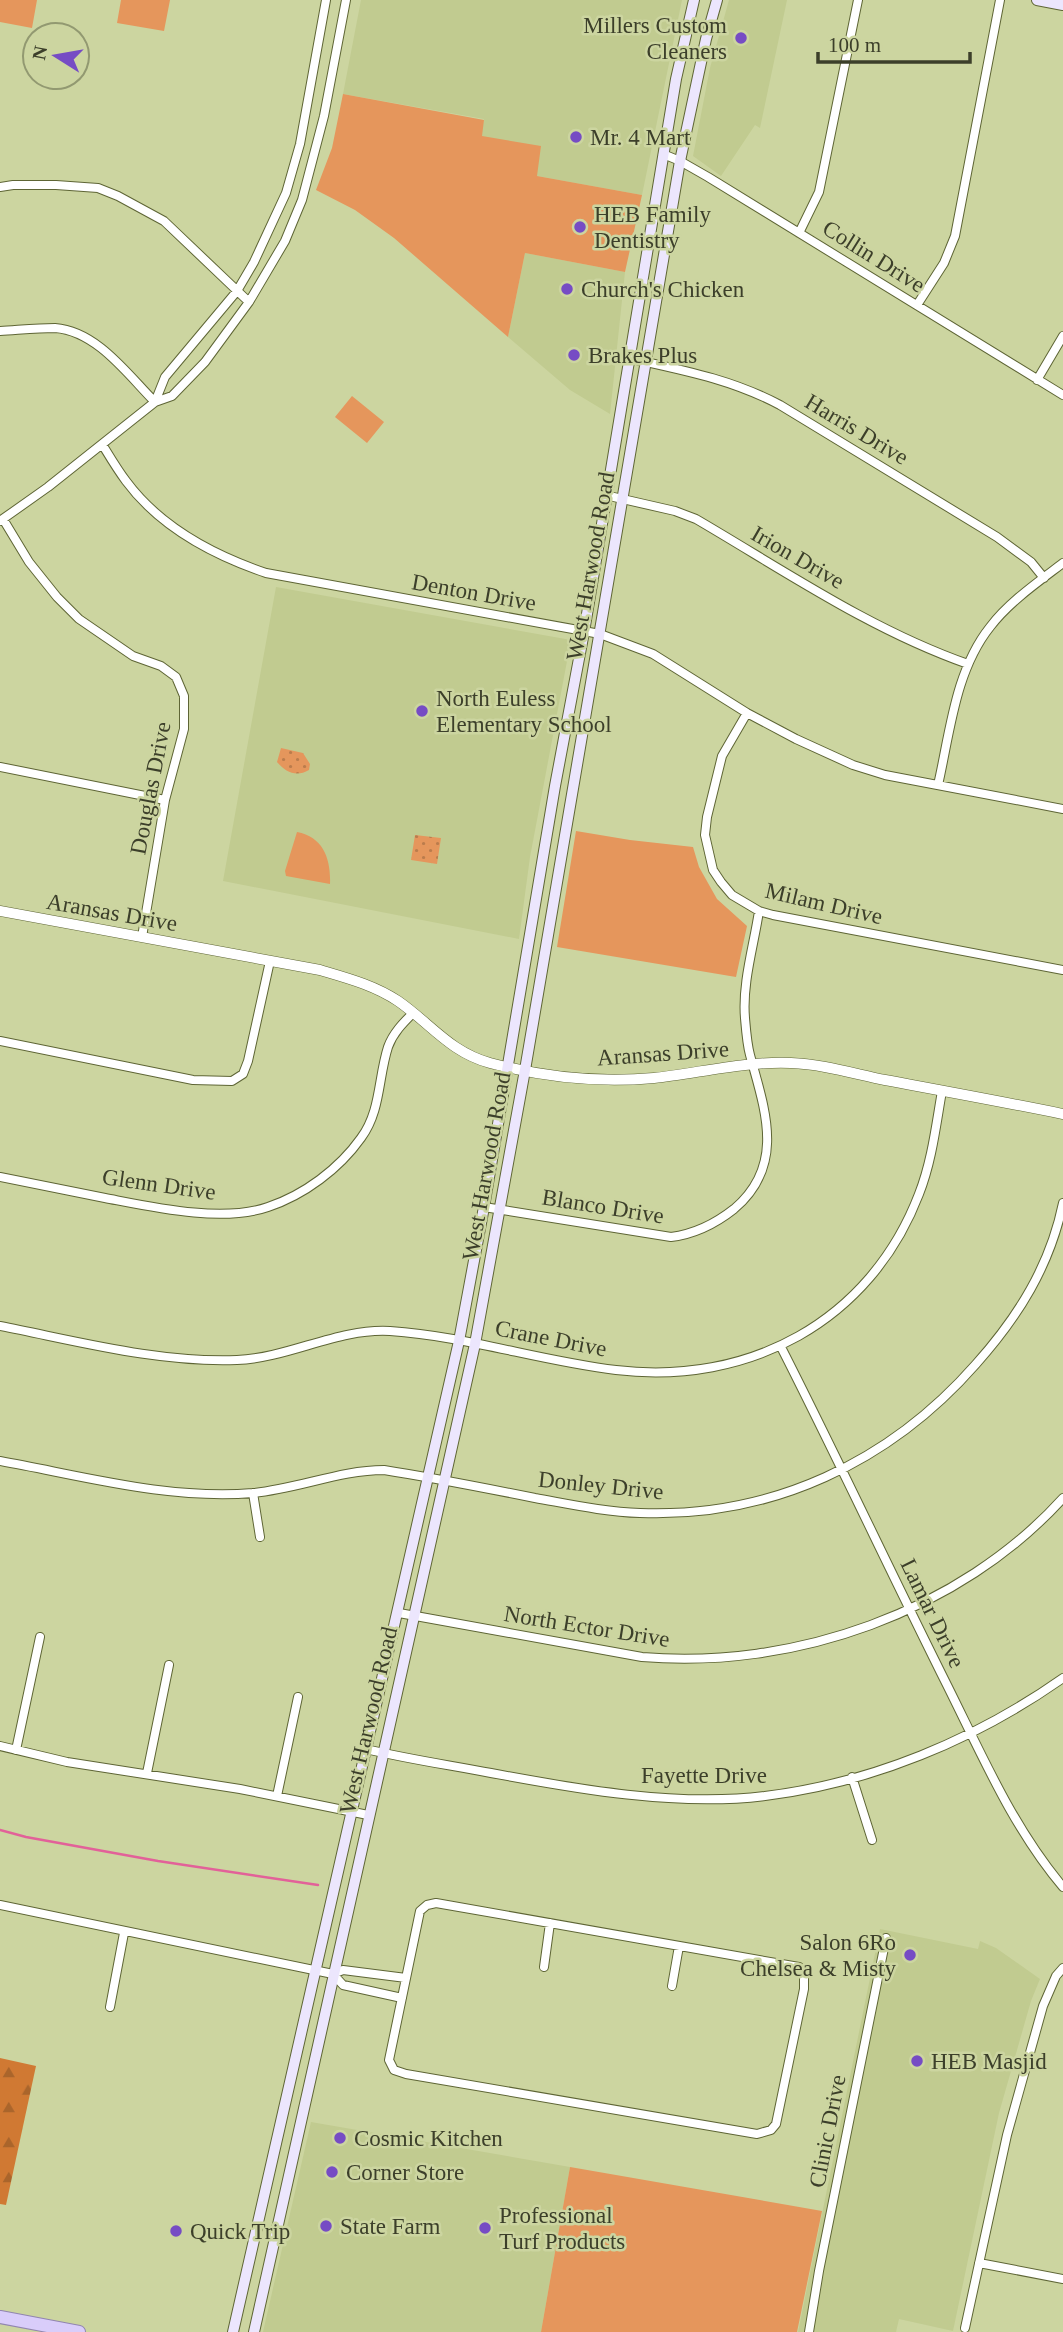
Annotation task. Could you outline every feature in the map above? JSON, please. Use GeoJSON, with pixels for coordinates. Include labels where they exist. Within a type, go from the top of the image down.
{"type":"FeatureCollection","features":[{"type":"Feature","properties":{"kind":"main road","name":"West Harwood Road"},"geometry":{"type":"LineString","coordinates":[[233,2332],[459,1341],[584,632],[663,154],[684,39],[694,0]]}},
{"type":"Feature","properties":{"kind":"main road","name":"West Harwood Road"},"geometry":{"type":"LineString","coordinates":[[254,2332],[475,1344],[525,1070],[680,161],[706,39],[718,0]]}},
{"type":"Feature","properties":{"kind":"main road"},"geometry":{"type":"LineString","coordinates":[[1037,0],[1063,5]]}},
{"type":"Feature","properties":{"kind":"main road"},"geometry":{"type":"LineString","coordinates":[[560,759],[578,762]]}},
{"type":"Feature","properties":{"kind":"main road"},"geometry":{"type":"LineString","coordinates":[[267,2186],[284,2192]]}},
{"type":"Feature","properties":{"kind":"main road"},"geometry":{"type":"LineString","coordinates":[[0,2317],[23,2327],[79,2332]]}},
{"type":"Feature","properties":{"kind":"street"},"geometry":{"type":"LineString","coordinates":[[155,402],[165,377],[237,291],[254,262],[286,193],[300,144],[326,0]]}},
{"type":"Feature","properties":{"kind":"street"},"geometry":{"type":"LineString","coordinates":[[1,520],[48,487],[155,402],[172,396],[223,340],[250,302],[285,241],[302,200],[324,116],[346,0]]}},
{"type":"Feature","properties":{"kind":"street"},"geometry":{"type":"LineString","coordinates":[[799,233],[819,192],[858,0]]}},
{"type":"Feature","properties":{"kind":"street"},"geometry":{"type":"LineString","coordinates":[[917,305],[944,263],[955,236],[1000,0]]}},
{"type":"Feature","properties":{"kind":"street"},"geometry":{"type":"LineString","coordinates":[[313,75],[332,79]]}},
{"type":"Feature","properties":{"kind":"street","name":"Collin Drive"},"geometry":{"type":"LineString","coordinates":[[663,154],[680,161],[1063,395]]}},
{"type":"Feature","properties":{"kind":"street"},"geometry":{"type":"LineString","coordinates":[[0,187],[56,184],[98,188],[118,196],[164,221],[250,302]]}},
{"type":"Feature","properties":{"kind":"street"},"geometry":{"type":"LineString","coordinates":[[286,193],[302,200]]}},
{"type":"Feature","properties":{"kind":"street"},"geometry":{"type":"LineString","coordinates":[[0,331],[57,328],[78,335],[108,354],[155,402]]}},
{"type":"Feature","properties":{"kind":"street"},"geometry":{"type":"LineString","coordinates":[[1037,380],[1063,336]]}},
{"type":"Feature","properties":{"kind":"street","name":"Harris Drive"},"geometry":{"type":"LineString","coordinates":[[628,358],[698,372],[761,394],[997,537],[1031,562],[1044,578]]}},
{"type":"Feature","properties":{"kind":"street","name":"Denton Drive"},"geometry":{"type":"LineString","coordinates":[[102,444],[127,483],[147,505],[191,540],[227,560],[266,573],[600,634],[653,654],[747,713],[853,765],[885,775],[1063,809]]}},
{"type":"Feature","properties":{"kind":"street","name":"Irion Drive"},"geometry":{"type":"LineString","coordinates":[[605,495],[676,511],[696,519],[875,624],[911,643],[968,664]]}},
{"type":"Feature","properties":{"kind":"street","name":"Douglas Drive"},"geometry":{"type":"LineString","coordinates":[[1,520],[29,562],[79,619],[133,656],[161,666],[176,677],[184,696],[184,729],[165,800],[142,937]]}},
{"type":"Feature","properties":{"kind":"street"},"geometry":{"type":"LineString","coordinates":[[938,785],[961,683],[968,664],[988,629],[1063,563]]}},
{"type":"Feature","properties":{"kind":"street","name":"Milam Drive"},"geometry":{"type":"LineString","coordinates":[[747,713],[722,757],[705,835],[713,870],[732,895],[759,911],[1063,970]]}},
{"type":"Feature","properties":{"kind":"street"},"geometry":{"type":"LineString","coordinates":[[0,767],[165,800]]}},
{"type":"Feature","properties":{"kind":"street","name":"Aransas Drive"},"geometry":{"type":"LineString","coordinates":[[0,911],[320,970],[359,981],[376,988],[413,1013],[461,1051],[489,1063],[525,1070],[571,1078],[629,1080],[754,1065],[802,1064],[1063,1114]]}},
{"type":"Feature","properties":{"kind":"street","name":"Blanco Drive"},"geometry":{"type":"LineString","coordinates":[[484,1207],[671,1237],[710,1226],[747,1196],[764,1167],[768,1133],[754,1065],[749,1054],[745,1014],[746,989],[759,911]]}},
{"type":"Feature","properties":{"kind":"street"},"geometry":{"type":"LineString","coordinates":[[0,1041],[193,1080],[232,1081],[243,1074],[248,1060],[270,961]]}},
{"type":"Feature","properties":{"kind":"street","name":"Glenn Drive"},"geometry":{"type":"LineString","coordinates":[[0,1177],[187,1212],[236,1212],[268,1208],[311,1186],[332,1171],[362,1138],[377,1108],[388,1047],[396,1031],[413,1013]]}},
{"type":"Feature","properties":{"kind":"street","name":"Crane Drive"},"geometry":{"type":"LineString","coordinates":[[0,1325],[173,1357],[238,1360],[275,1355],[368,1331],[398,1332],[459,1341],[614,1370],[669,1374],[717,1368],[781,1347],[838,1307],[869,1277],[910,1217],[920,1192],[928,1167],[942,1091]]}},
{"type":"Feature","properties":{"kind":"street","name":"Donley Drive"},"geometry":{"type":"LineString","coordinates":[[0,1461],[186,1494],[253,1493],[295,1488],[365,1470],[384,1470],[584,1507],[639,1513],[676,1512],[754,1502],[824,1479],[869,1456],[936,1407],[995,1342],[1018,1312],[1037,1280],[1056,1232],[1063,1203]]}},
{"type":"Feature","properties":{"kind":"street","name":"Lamar Drive"},"geometry":{"type":"LineString","coordinates":[[781,1347],[1010,1812],[1063,1887]]}},
{"type":"Feature","properties":{"kind":"street"},"geometry":{"type":"LineString","coordinates":[[253,1493],[260,1537]]}},
{"type":"Feature","properties":{"kind":"street","name":"North Ector Drive"},"geometry":{"type":"LineString","coordinates":[[399,1613],[616,1653],[675,1660],[780,1650],[818,1641],[909,1609],[948,1589],[1017,1541],[1063,1498]]}},
{"type":"Feature","properties":{"kind":"street"},"geometry":{"type":"LineString","coordinates":[[16,1750],[40,1637]]}},
{"type":"Feature","properties":{"kind":"street"},"geometry":{"type":"LineString","coordinates":[[147,1773],[169,1665]]}},
{"type":"Feature","properties":{"kind":"street","name":"Fayette Drive"},"geometry":{"type":"LineString","coordinates":[[366,1749],[570,1788],[642,1796],[718,1799],[764,1796],[813,1788],[937,1749],[1008,1714],[1063,1678]]}},
{"type":"Feature","properties":{"kind":"street"},"geometry":{"type":"LineString","coordinates":[[277,1796],[299,1697]]}},
{"type":"Feature","properties":{"kind":"street"},"geometry":{"type":"LineString","coordinates":[[0,1746],[67,1762],[147,1773],[368,1815]]}},
{"type":"Feature","properties":{"kind":"street"},"geometry":{"type":"LineString","coordinates":[[852,1777],[872,1840]]}},
{"type":"Feature","properties":{"kind":"street"},"geometry":{"type":"LineString","coordinates":[[436,1903],[550,1923],[799,1967],[804,1971],[804,1989],[780,2115],[771,2130],[757,2134],[747,2133],[394,2070],[389,2060],[420,1911],[427,1905],[436,1903]]}},
{"type":"Feature","properties":{"kind":"street"},"geometry":{"type":"LineString","coordinates":[[0,1905],[124,1933],[316,1970],[332,1974],[343,1985],[402,1998]]}},
{"type":"Feature","properties":{"kind":"street"},"geometry":{"type":"LineString","coordinates":[[544,1967],[550,1923]]}},
{"type":"Feature","properties":{"kind":"street"},"geometry":{"type":"LineString","coordinates":[[110,2007],[124,1933]]}},
{"type":"Feature","properties":{"kind":"street","name":"Clinic Drive"},"geometry":{"type":"LineString","coordinates":[[809,2332],[886,1938]]}},
{"type":"Feature","properties":{"kind":"street"},"geometry":{"type":"LineString","coordinates":[[672,1986],[679,1946]]}},
{"type":"Feature","properties":{"kind":"street"},"geometry":{"type":"LineString","coordinates":[[965,2328],[1018,2094],[1043,2006],[1056,1976],[1063,1968]]}},
{"type":"Feature","properties":{"kind":"street"},"geometry":{"type":"LineString","coordinates":[[332,1974],[343,1970],[406,1978]]}},
{"type":"Feature","properties":{"kind":"street"},"geometry":{"type":"LineString","coordinates":[[979,2263],[1063,2279]]}},
{"type":"Feature","properties":{"kind":"shaded area"},"geometry":{"type":"Polygon","coordinates":[[[0,0],[37,0],[33,21],[21,21],[21,26],[0,22],[0,0]]]}},
{"type":"Feature","properties":{"kind":"shaded area"},"geometry":{"type":"Polygon","coordinates":[[[121,0],[170,0],[164,31],[117,23],[121,0]]]}},
{"type":"Feature","properties":{"kind":"shaded area"},"geometry":{"type":"Polygon","coordinates":[[[361,0],[682,0],[642,195],[537,176],[481,136],[484,119],[343,94],[361,0]]]}},
{"type":"Feature","properties":{"kind":"shaded area"},"geometry":{"type":"Polygon","coordinates":[[[729,0],[787,0],[760,128],[755,125],[721,176],[693,156],[710,68],[729,0]]]}},
{"type":"Feature","properties":{"kind":"shaded area"},"geometry":{"type":"Polygon","coordinates":[[[343,94],[484,120],[482,136],[541,146],[537,176],[642,195],[625,272],[525,253],[508,337],[394,238],[355,210],[316,190],[332,148],[343,94]]]}},
{"type":"Feature","properties":{"kind":"shaded area"},"geometry":{"type":"Polygon","coordinates":[[[525,253],[625,272],[610,414],[570,390],[508,337],[525,253]]]}},
{"type":"Feature","properties":{"kind":"shaded area"},"geometry":{"type":"Polygon","coordinates":[[[352,396],[384,422],[367,443],[335,417],[352,396]]]}},
{"type":"Feature","properties":{"kind":"shaded area"},"geometry":{"type":"Polygon","coordinates":[[[276,587],[571,640],[530,857],[519,939],[223,881],[276,587]]]}},
{"type":"Feature","properties":{"kind":"shaded area"},"geometry":{"type":"Polygon","coordinates":[[[281,748],[303,753],[310,764],[309,770],[292,773],[284,769],[277,762],[281,748]]]}},
{"type":"Feature","properties":{"kind":"shaded area"},"geometry":{"type":"Polygon","coordinates":[[[576,831],[693,847],[699,867],[717,899],[747,926],[736,977],[557,947],[576,831]]]}},
{"type":"Feature","properties":{"kind":"shaded area"},"geometry":{"type":"Polygon","coordinates":[[[297,832],[320,844],[329,866],[330,884],[286,876],[285,871],[297,832]]]}},
{"type":"Feature","properties":{"kind":"shaded area"},"geometry":{"type":"Polygon","coordinates":[[[415,835],[441,838],[437,864],[411,860],[415,835]]]}},
{"type":"Feature","properties":{"kind":"shaded area"},"geometry":{"type":"Polygon","coordinates":[[[880,1929],[978,1949],[980,1941],[996,1948],[1040,1979],[1031,2001],[999,2113],[953,2331],[899,2319],[896,2332],[798,2332],[880,1929]]]}},
{"type":"Feature","properties":{"kind":"shaded area"},"geometry":{"type":"Polygon","coordinates":[[[311,2122],[570,2167],[541,2332],[263,2332],[311,2122]]]}},
{"type":"Feature","properties":{"kind":"shaded area"},"geometry":{"type":"Polygon","coordinates":[[[570,2167],[822,2211],[797,2332],[541,2332],[570,2167]]]}},
{"type":"Feature","properties":{"kind":"green space"},"geometry":{"type":"Polygon","coordinates":[[[0,2058],[36,2066],[6,2205],[0,2204],[0,2058]]]}},
{"type":"Feature","properties":{"kind":"waterway"},"geometry":{"type":"LineString","coordinates":[[0,1830],[158,1861],[318,1885]]}},
{"type":"Feature","properties":{"kind":"place","name":"Millers Custom Cleaners"},"geometry":{"type":"Point","coordinates":[741,38]}},
{"type":"Feature","properties":{"kind":"place","name":"Mr. 4 Mart"},"geometry":{"type":"Point","coordinates":[576,137]}},
{"type":"Feature","properties":{"kind":"place","name":"HEB Family Dentistry"},"geometry":{"type":"Point","coordinates":[580,227]}},
{"type":"Feature","properties":{"kind":"place","name":"Church's Chicken"},"geometry":{"type":"Point","coordinates":[567,289]}},
{"type":"Feature","properties":{"kind":"place","name":"Brakes Plus"},"geometry":{"type":"Point","coordinates":[574,355]}},
{"type":"Feature","properties":{"kind":"place","name":"North Euless Elementary School"},"geometry":{"type":"Point","coordinates":[422,711]}},
{"type":"Feature","properties":{"kind":"place","name":"Salon 6Ro Chelsea & Misty"},"geometry":{"type":"Point","coordinates":[910,1955]}},
{"type":"Feature","properties":{"kind":"place","name":"HEB Masjid"},"geometry":{"type":"Point","coordinates":[917,2061]}},
{"type":"Feature","properties":{"kind":"place","name":"Cosmic Kitchen"},"geometry":{"type":"Point","coordinates":[340,2138]}},
{"type":"Feature","properties":{"kind":"place","name":"Corner Store"},"geometry":{"type":"Point","coordinates":[332,2172]}},
{"type":"Feature","properties":{"kind":"place","name":"State Farm"},"geometry":{"type":"Point","coordinates":[326,2226]}},
{"type":"Feature","properties":{"kind":"place","name":"Professional Turf Products"},"geometry":{"type":"Point","coordinates":[485,2228]}},
{"type":"Feature","properties":{"kind":"place","name":"Quick Trip"},"geometry":{"type":"Point","coordinates":[176,2231]}}]}
